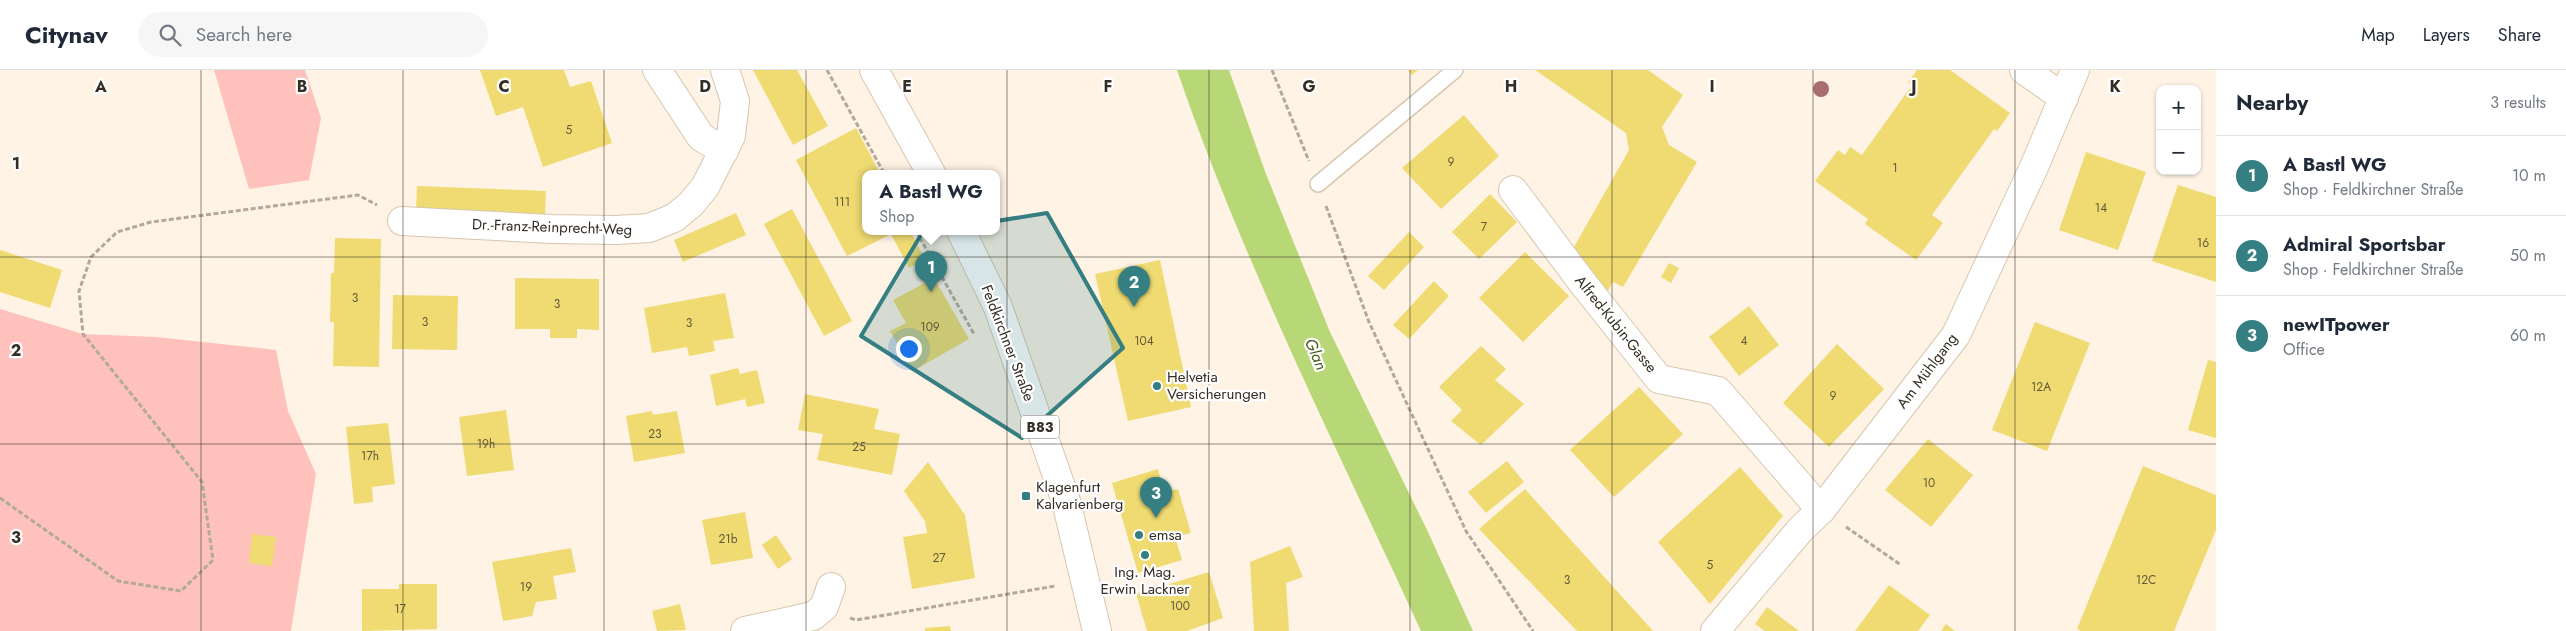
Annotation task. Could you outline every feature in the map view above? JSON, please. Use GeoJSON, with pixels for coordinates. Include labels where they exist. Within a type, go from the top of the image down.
{"type":"FeatureCollection","features":[{"type":"Feature","properties":{"kind":"street"},"geometry":{"type":"LineString","coordinates":[[657,70],[701,136],[724,150]]}},
{"type":"Feature","properties":{"kind":"street","name":"Dr.-Franz-Reinprecht-Weg"},"geometry":{"type":"LineString","coordinates":[[402,220],[552,229],[649,228],[674,218],[691,204],[705,187],[731,136],[735,101],[725,70]]}},
{"type":"Feature","properties":{"kind":"street"},"geometry":{"type":"LineString","coordinates":[[874,70],[929,170]]}},
{"type":"Feature","properties":{"kind":"street"},"geometry":{"type":"LineString","coordinates":[[2024,70],[2064,98]]}},
{"type":"Feature","properties":{"kind":"street","name":"Am Mühlgang"},"geometry":{"type":"LineString","coordinates":[[1715,631],[1800,530],[1831,517],[1956,335],[2034,167],[2075,70]]}},
{"type":"Feature","properties":{"kind":"street","name":"Alfred-Kubin-Gasse"},"geometry":{"type":"LineString","coordinates":[[1513,190],[1582,282],[1659,379],[1718,391],[1831,517]]}},
{"type":"Feature","properties":{"kind":"street","name":"Feldkirchner Straße"},"geometry":{"type":"LineString","coordinates":[[963,235],[998,307],[1066,501],[1098,631]]}},
{"type":"Feature","properties":{"kind":"street"},"geometry":{"type":"LineString","coordinates":[[745,631],[813,616],[824,607],[831,587]]}},
{"type":"Feature","properties":{"kind":"lane"},"geometry":{"type":"LineString","coordinates":[[1318,184],[1455,70]]}},
{"type":"Feature","properties":{"kind":"path"},"geometry":{"type":"LineString","coordinates":[[827,70],[882,170]]}},
{"type":"Feature","properties":{"kind":"path"},"geometry":{"type":"LineString","coordinates":[[0,498],[118,581],[181,591],[213,560],[202,482],[83,334],[79,291],[91,257],[117,232],[151,222],[358,195],[402,220]]}},
{"type":"Feature","properties":{"kind":"path"},"geometry":{"type":"LineString","coordinates":[[918,235],[978,341]]}},
{"type":"Feature","properties":{"kind":"path"},"geometry":{"type":"LineString","coordinates":[[1369,322],[1466,531],[1534,631]]}},
{"type":"Feature","properties":{"kind":"path"},"geometry":{"type":"LineString","coordinates":[[1831,517],[1900,565]]}},
{"type":"Feature","properties":{"kind":"path"},"geometry":{"type":"LineString","coordinates":[[856,620],[1063,584]]}},
{"type":"Feature","properties":{"kind":"highlighted area"},"geometry":{"type":"Polygon","coordinates":[[[1047,213],[1123,348],[1022,438],[861,336],[922,233],[1047,213]]]}},
{"type":"Feature","properties":{"kind":"shaded area"},"geometry":{"type":"Polygon","coordinates":[[[214,70],[305,70],[321,118],[309,180],[249,189],[214,70]]]}},
{"type":"Feature","properties":{"kind":"shaded area"},"geometry":{"type":"Polygon","coordinates":[[[0,309],[83,334],[156,337],[276,350],[288,411],[316,474],[291,631],[0,631],[0,309]]]}},
{"type":"Feature","properties":{"kind":"water","name":"Glan"},"geometry":{"type":"Polygon","coordinates":[[[1177,70],[1229,70],[1266,174],[1330,332],[1428,532],[1473,631],[1421,631],[1261,283],[1203,142],[1177,70]]]}},
{"type":"Feature","properties":{"kind":"building"},"geometry":{"type":"Polygon","coordinates":[[[480,70],[564,70],[570,87],[591,81],[612,143],[543,167],[523,107],[496,116],[480,70]]]}},
{"type":"Feature","properties":{"kind":"building"},"geometry":{"type":"Polygon","coordinates":[[[753,70],[797,70],[828,126],[793,145],[753,70]]]}},
{"type":"Feature","properties":{"kind":"building"},"geometry":{"type":"Polygon","coordinates":[[[1408,70],[1418,70],[1412,75],[1408,70]]]}},
{"type":"Feature","properties":{"kind":"building"},"geometry":{"type":"Polygon","coordinates":[[[1535,70],[1648,70],[1683,95],[1662,127],[1669,145],[1697,162],[1623,287],[1613,282],[1607,292],[1570,254],[1629,150],[1626,133],[1535,70]]]}},
{"type":"Feature","properties":{"kind":"building"},"geometry":{"type":"Polygon","coordinates":[[[1917,70],[1950,70],[2010,113],[1997,131],[1994,129],[1932,215],[1943,223],[1916,260],[1865,224],[1868,219],[1815,181],[1838,150],[1845,155],[1850,147],[1862,155],[1912,85],[1908,82],[1917,70]]]}},
{"type":"Feature","properties":{"kind":"building"},"geometry":{"type":"Polygon","coordinates":[[[1464,115],[1499,156],[1441,209],[1402,168],[1464,115]]]}},
{"type":"Feature","properties":{"kind":"building"},"geometry":{"type":"Polygon","coordinates":[[[856,128],[878,170],[862,170],[862,235],[889,235],[847,256],[796,160],[856,128]]]}},
{"type":"Feature","properties":{"kind":"building"},"geometry":{"type":"Polygon","coordinates":[[[2086,152],[2146,172],[2118,250],[2059,230],[2086,152]]]}},
{"type":"Feature","properties":{"kind":"building"},"geometry":{"type":"Polygon","coordinates":[[[2178,185],[2216,197],[2216,282],[2152,261],[2178,185]]]}},
{"type":"Feature","properties":{"kind":"building"},"geometry":{"type":"Polygon","coordinates":[[[417,186],[546,191],[545,215],[416,210],[417,186]]]}},
{"type":"Feature","properties":{"kind":"building"},"geometry":{"type":"Polygon","coordinates":[[[1490,194],[1517,222],[1479,259],[1452,232],[1490,194]]]}},
{"type":"Feature","properties":{"kind":"building"},"geometry":{"type":"Polygon","coordinates":[[[792,209],[852,321],[824,336],[764,224],[792,209]]]}},
{"type":"Feature","properties":{"kind":"building"},"geometry":{"type":"Polygon","coordinates":[[[736,213],[746,235],[683,262],[674,240],[736,213]]]}},
{"type":"Feature","properties":{"kind":"building"},"geometry":{"type":"Polygon","coordinates":[[[1409,232],[1424,247],[1384,290],[1368,276],[1409,232]]]}},
{"type":"Feature","properties":{"kind":"building"},"geometry":{"type":"Polygon","coordinates":[[[892,235],[912,235],[925,259],[909,268],[892,235]]]}},
{"type":"Feature","properties":{"kind":"building"},"geometry":{"type":"Polygon","coordinates":[[[335,238],[381,239],[379,367],[333,366],[334,322],[330,322],[331,273],[334,273],[335,238]]]}},
{"type":"Feature","properties":{"kind":"building"},"geometry":{"type":"Polygon","coordinates":[[[0,250],[62,270],[50,308],[0,292],[0,250]]]}},
{"type":"Feature","properties":{"kind":"building"},"geometry":{"type":"Polygon","coordinates":[[[1525,252],[1569,296],[1523,342],[1479,298],[1525,252]]]}},
{"type":"Feature","properties":{"kind":"building"},"geometry":{"type":"Polygon","coordinates":[[[1160,260],[1191,407],[1128,421],[1095,274],[1160,260]]]}},
{"type":"Feature","properties":{"kind":"building"},"geometry":{"type":"Polygon","coordinates":[[[1669,263],[1679,268],[1671,283],[1661,277],[1669,263]]]}},
{"type":"Feature","properties":{"kind":"building"},"geometry":{"type":"Polygon","coordinates":[[[515,278],[599,279],[599,330],[577,329],[577,338],[550,338],[550,329],[515,329],[515,278]]]}},
{"type":"Feature","properties":{"kind":"building"},"geometry":{"type":"Polygon","coordinates":[[[934,278],[969,339],[913,371],[890,331],[906,323],[893,300],[934,278]]]}},
{"type":"Feature","properties":{"kind":"building"},"geometry":{"type":"Polygon","coordinates":[[[1434,281],[1449,296],[1409,339],[1393,325],[1434,281]]]}},
{"type":"Feature","properties":{"kind":"building"},"geometry":{"type":"Polygon","coordinates":[[[725,293],[734,338],[713,341],[715,351],[689,356],[687,347],[652,353],[644,308],[725,293]]]}},
{"type":"Feature","properties":{"kind":"building"},"geometry":{"type":"Polygon","coordinates":[[[393,295],[458,296],[457,350],[392,349],[393,295]]]}},
{"type":"Feature","properties":{"kind":"building"},"geometry":{"type":"Polygon","coordinates":[[[1749,306],[1779,345],[1739,376],[1709,337],[1749,306]]]}},
{"type":"Feature","properties":{"kind":"building"},"geometry":{"type":"Polygon","coordinates":[[[2035,322],[2090,343],[2047,451],[1992,430],[2035,322]]]}},
{"type":"Feature","properties":{"kind":"building"},"geometry":{"type":"Polygon","coordinates":[[[1837,344],[1884,389],[1829,447],[1783,403],[1837,344]]]}},
{"type":"Feature","properties":{"kind":"building"},"geometry":{"type":"Polygon","coordinates":[[[1481,346],[1506,369],[1495,380],[1524,404],[1481,445],[1451,421],[1462,410],[1439,387],[1481,346]]]}},
{"type":"Feature","properties":{"kind":"building"},"geometry":{"type":"Polygon","coordinates":[[[2208,360],[2216,362],[2216,438],[2188,430],[2208,360]]]}},
{"type":"Feature","properties":{"kind":"building"},"geometry":{"type":"Polygon","coordinates":[[[738,368],[740,374],[757,370],[765,403],[747,407],[745,399],[716,406],[710,375],[738,368]]]}},
{"type":"Feature","properties":{"kind":"building"},"geometry":{"type":"Polygon","coordinates":[[[1639,387],[1683,434],[1614,497],[1570,450],[1639,387]]]}},
{"type":"Feature","properties":{"kind":"building"},"geometry":{"type":"Polygon","coordinates":[[[805,394],[879,409],[874,429],[900,434],[892,475],[817,460],[823,434],[798,430],[805,394]]]}},
{"type":"Feature","properties":{"kind":"building"},"geometry":{"type":"Polygon","coordinates":[[[506,410],[514,470],[467,476],[459,417],[506,410]]]}},
{"type":"Feature","properties":{"kind":"building"},"geometry":{"type":"Polygon","coordinates":[[[652,411],[653,415],[677,411],[685,453],[634,462],[626,416],[652,411]]]}},
{"type":"Feature","properties":{"kind":"building"},"geometry":{"type":"Polygon","coordinates":[[[388,423],[395,484],[372,487],[373,502],[354,504],[346,427],[388,423]]]}},
{"type":"Feature","properties":{"kind":"building"},"geometry":{"type":"Polygon","coordinates":[[[1928,439],[1973,475],[1931,527],[1885,490],[1928,439]]]}},
{"type":"Feature","properties":{"kind":"building"},"geometry":{"type":"Polygon","coordinates":[[[1507,461],[1524,482],[1486,513],[1468,492],[1507,461]]]}},
{"type":"Feature","properties":{"kind":"building"},"geometry":{"type":"Polygon","coordinates":[[[928,462],[965,515],[975,578],[912,589],[903,537],[927,533],[925,521],[904,491],[928,462]]]}},
{"type":"Feature","properties":{"kind":"building"},"geometry":{"type":"Polygon","coordinates":[[[2143,466],[2216,495],[2216,530],[2174,631],[2081,631],[2077,629],[2143,466]]]}},
{"type":"Feature","properties":{"kind":"building"},"geometry":{"type":"Polygon","coordinates":[[[1740,467],[1783,516],[1710,604],[1658,542],[1740,467]]]}},
{"type":"Feature","properties":{"kind":"building"},"geometry":{"type":"Polygon","coordinates":[[[1158,469],[1164,492],[1178,489],[1191,533],[1175,537],[1182,560],[1138,573],[1112,483],[1158,469]]]}},
{"type":"Feature","properties":{"kind":"building"},"geometry":{"type":"Polygon","coordinates":[[[1525,489],[1653,631],[1577,631],[1479,529],[1525,489]]]}},
{"type":"Feature","properties":{"kind":"building"},"geometry":{"type":"Polygon","coordinates":[[[745,512],[753,558],[711,565],[702,520],[745,512]]]}},
{"type":"Feature","properties":{"kind":"building"},"geometry":{"type":"Polygon","coordinates":[[[252,534],[276,537],[272,566],[249,563],[252,534]]]}},
{"type":"Feature","properties":{"kind":"building"},"geometry":{"type":"Polygon","coordinates":[[[776,535],[792,559],[778,569],[762,545],[776,535]]]}},
{"type":"Feature","properties":{"kind":"building"},"geometry":{"type":"Polygon","coordinates":[[[1290,546],[1303,577],[1286,583],[1289,631],[1254,631],[1250,562],[1290,546]]]}},
{"type":"Feature","properties":{"kind":"building"},"geometry":{"type":"Polygon","coordinates":[[[571,548],[576,572],[553,576],[557,599],[536,602],[532,616],[503,621],[492,562],[571,548]]]}},
{"type":"Feature","properties":{"kind":"building"},"geometry":{"type":"Polygon","coordinates":[[[1209,572],[1223,618],[1187,631],[1147,631],[1136,594],[1209,572]]]}},
{"type":"Feature","properties":{"kind":"building"},"geometry":{"type":"Polygon","coordinates":[[[399,584],[437,584],[437,629],[362,631],[362,589],[399,589],[399,584]]]}},
{"type":"Feature","properties":{"kind":"building"},"geometry":{"type":"Polygon","coordinates":[[[1889,585],[1930,615],[1918,631],[1855,631],[1889,585]]]}},
{"type":"Feature","properties":{"kind":"building"},"geometry":{"type":"Polygon","coordinates":[[[680,604],[686,630],[657,631],[652,611],[680,604]]]}},
{"type":"Feature","properties":{"kind":"building"},"geometry":{"type":"Polygon","coordinates":[[[1767,607],[1799,631],[1765,631],[1755,624],[1767,607]]]}},
{"type":"Feature","properties":{"kind":"building"},"geometry":{"type":"Polygon","coordinates":[[[1946,624],[1955,631],[1941,631],[1946,624]]]}},
{"type":"Feature","properties":{"kind":"building"},"geometry":{"type":"Polygon","coordinates":[[[950,626],[951,631],[925,631],[925,628],[950,626]]]}},
{"type":"Feature","properties":{"kind":"place","name":"A Bastl WG"},"geometry":{"type":"Point","coordinates":[931,292]}},
{"type":"Feature","properties":{"kind":"place","name":"Admiral Sportsbar"},"geometry":{"type":"Point","coordinates":[1134,307]}},
{"type":"Feature","properties":{"kind":"place","name":"Helvetia Versicherungen"},"geometry":{"type":"Point","coordinates":[1157,386]}},
{"type":"Feature","properties":{"kind":"place","name":"Klagenfurt Kalvarienberg"},"geometry":{"type":"Point","coordinates":[1026,496]}},
{"type":"Feature","properties":{"kind":"place","name":"newITpower"},"geometry":{"type":"Point","coordinates":[1156,518]}},
{"type":"Feature","properties":{"kind":"place","name":"emsa"},"geometry":{"type":"Point","coordinates":[1139,535]}},
{"type":"Feature","properties":{"kind":"place","name":"Ing. Mag. Erwin Lackner"},"geometry":{"type":"Point","coordinates":[1145,555]}}]}
